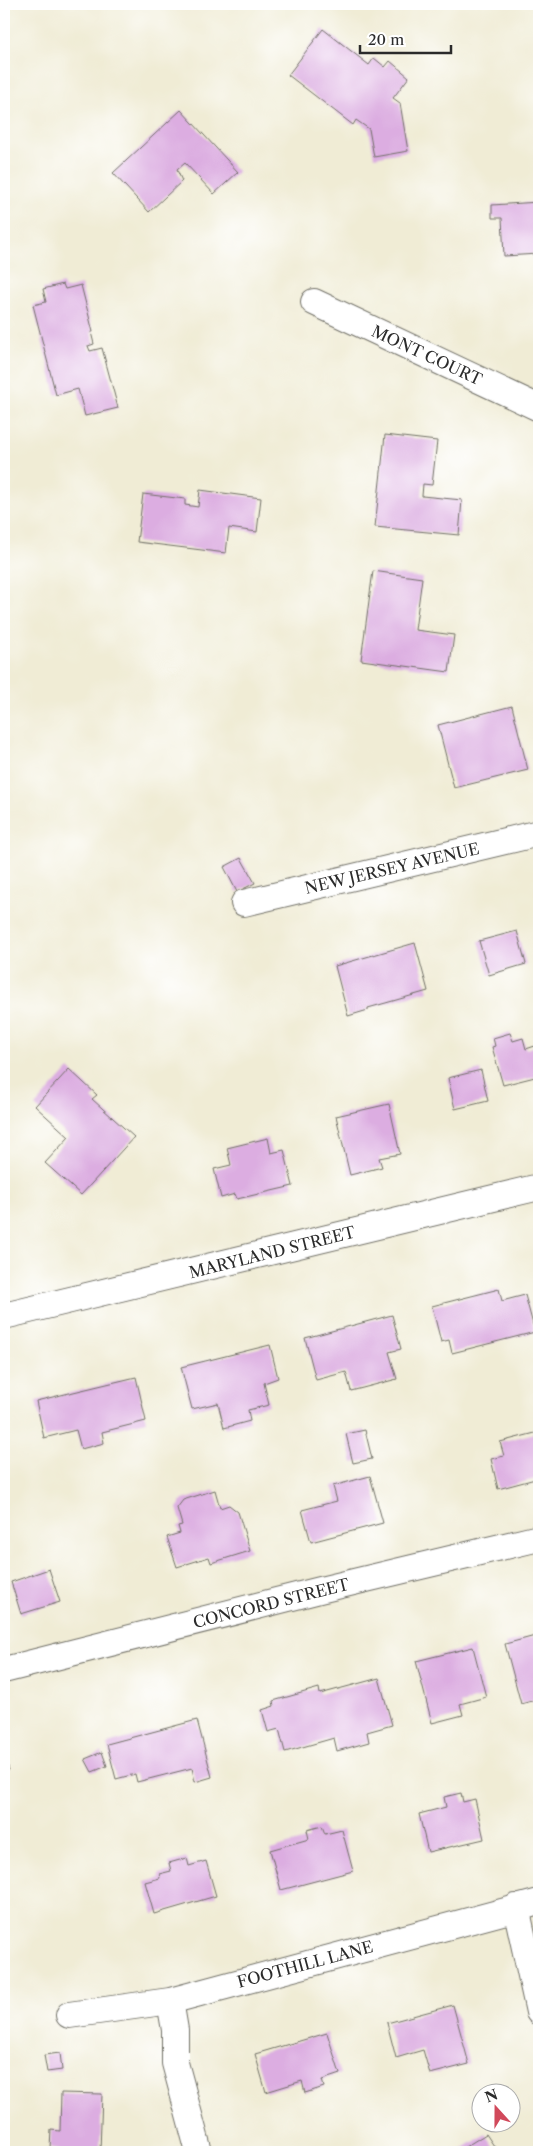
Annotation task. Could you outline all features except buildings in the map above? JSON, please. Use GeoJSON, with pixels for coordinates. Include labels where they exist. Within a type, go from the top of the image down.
{"type":"FeatureCollection","features":[{"type":"Feature","properties":{"kind":"street","name":"MONT COURT"},"geometry":{"type":"LineString","coordinates":[[314,302],[539,408]]}},
{"type":"Feature","properties":{"kind":"street","name":"NEW JERSEY AVENUE"},"geometry":{"type":"LineString","coordinates":[[244,903],[539,833]]}},
{"type":"Feature","properties":{"kind":"street","name":"MARYLAND STREET"},"geometry":{"type":"LineString","coordinates":[[4,1316],[539,1187]]}},
{"type":"Feature","properties":{"kind":"street","name":"CONCORD STREET"},"geometry":{"type":"LineString","coordinates":[[4,1670],[320,1590],[539,1538]]}},
{"type":"Feature","properties":{"kind":"street","name":"FOOTHILL LANE"},"geometry":{"type":"LineString","coordinates":[[69,2015],[170,2001],[528,1905]]}},
{"type":"Feature","properties":{"kind":"street"},"geometry":{"type":"LineString","coordinates":[[528,1905],[539,2012]]}},
{"type":"Feature","properties":{"kind":"street"},"geometry":{"type":"LineString","coordinates":[[170,2001],[175,2030],[175,2062],[199,2152]]}}]}
